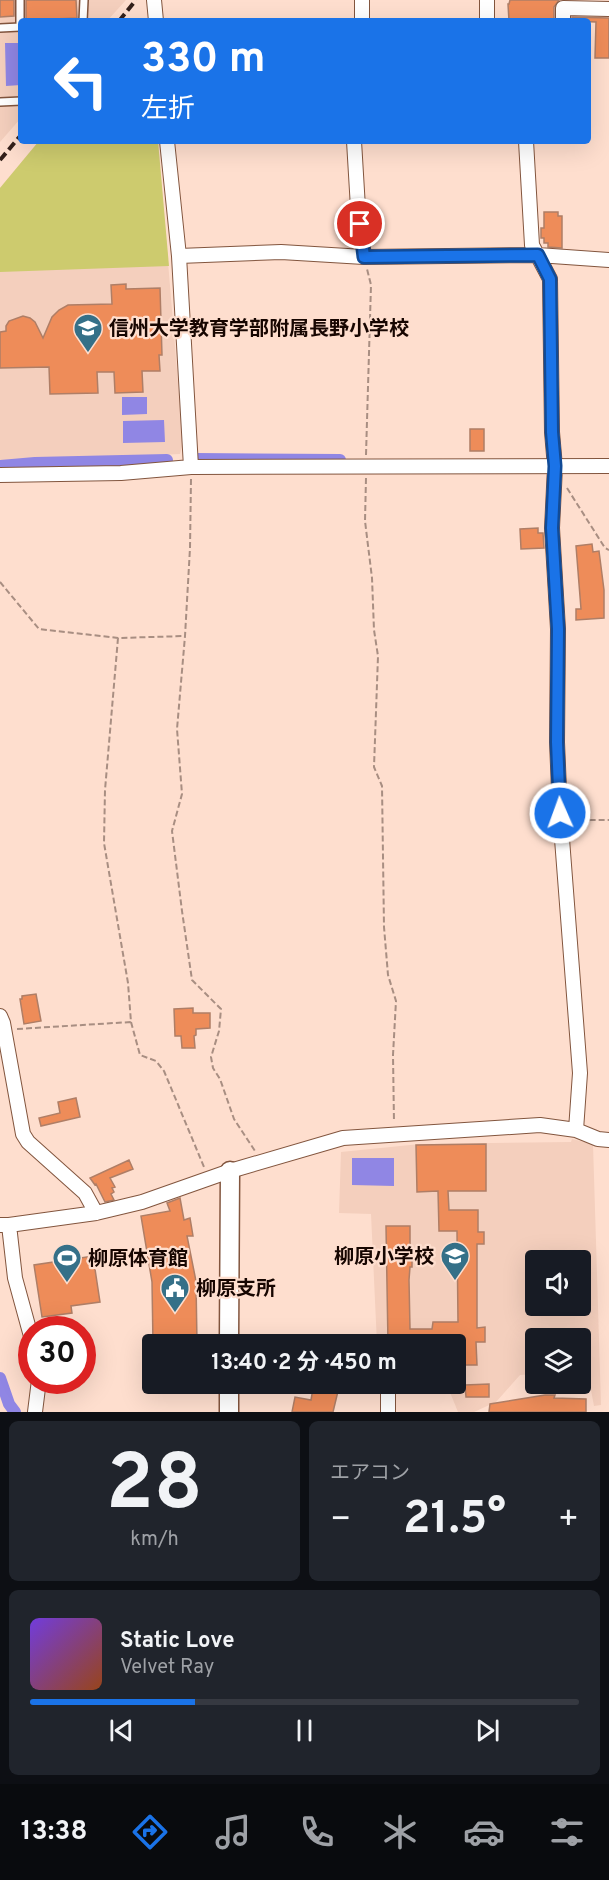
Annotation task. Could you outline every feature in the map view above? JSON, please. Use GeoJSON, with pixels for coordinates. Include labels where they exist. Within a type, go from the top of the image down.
{"type":"FeatureCollection","features":[{"type":"Feature","properties":{"kind":"street"},"geometry":{"type":"LineString","coordinates":[[154,0],[156,18]]}},
{"type":"Feature","properties":{"kind":"street"},"geometry":{"type":"LineString","coordinates":[[362,0],[362,18]]}},
{"type":"Feature","properties":{"kind":"street"},"geometry":{"type":"LineString","coordinates":[[487,0],[487,18]]}},
{"type":"Feature","properties":{"kind":"street"},"geometry":{"type":"LineString","coordinates":[[563,18],[563,8],[609,9]]}},
{"type":"Feature","properties":{"kind":"street"},"geometry":{"type":"LineString","coordinates":[[167,144],[179,256],[191,467]]}},
{"type":"Feature","properties":{"kind":"street"},"geometry":{"type":"LineString","coordinates":[[354,144],[364,257]]}},
{"type":"Feature","properties":{"kind":"street"},"geometry":{"type":"LineString","coordinates":[[526,144],[532,245],[550,279],[552,432],[555,466],[552,528],[558,629],[557,742],[560,813],[580,1073],[576,1130]]}},
{"type":"Feature","properties":{"kind":"street"},"geometry":{"type":"LineString","coordinates":[[179,256],[281,252],[364,257],[538,255],[609,260]]}},
{"type":"Feature","properties":{"kind":"street"},"geometry":{"type":"LineString","coordinates":[[0,475],[121,472],[191,467],[609,466]]}},
{"type":"Feature","properties":{"kind":"street"},"geometry":{"type":"LineString","coordinates":[[2,1023],[23,1134],[28,1142],[85,1193],[96,1213]]}},
{"type":"Feature","properties":{"kind":"street"},"geometry":{"type":"LineString","coordinates":[[25,1316],[4,1225],[96,1213],[142,1202],[261,1161],[343,1138],[540,1125],[576,1130],[598,1139],[609,1140]]}},
{"type":"Feature","properties":{"kind":"street"},"geometry":{"type":"LineString","coordinates":[[229,1334],[230,1171]]}},
{"type":"Feature","properties":{"kind":"street"},"geometry":{"type":"LineString","coordinates":[[35,1412],[37,1394]]}},
{"type":"Feature","properties":{"kind":"street"},"geometry":{"type":"LineString","coordinates":[[229,1394],[229,1412]]}},
{"type":"Feature","properties":{"kind":"street"},"geometry":{"type":"LineString","coordinates":[[388,1394],[388,1412]]}},
{"type":"Feature","properties":{"kind":"lane"},"geometry":{"type":"LineString","coordinates":[[20,0],[20,18]]}},
{"type":"Feature","properties":{"kind":"lane"},"geometry":{"type":"LineString","coordinates":[[83,18],[84,0]]}},
{"type":"Feature","properties":{"kind":"lane"},"geometry":{"type":"LineString","coordinates":[[0,28],[18,27]]}},
{"type":"Feature","properties":{"kind":"lane"},"geometry":{"type":"LineString","coordinates":[[0,102],[18,101]]}},
{"type":"Feature","properties":{"kind":"path"},"geometry":{"type":"LineString","coordinates":[[364,257],[371,285],[365,521],[378,656],[374,767],[382,786],[384,927],[388,975],[396,1000],[393,1055],[394,1135]]}},
{"type":"Feature","properties":{"kind":"path"},"geometry":{"type":"LineString","coordinates":[[191,467],[190,548],[177,729],[182,794],[172,831],[192,980],[221,1009],[219,1030],[211,1057],[213,1068],[220,1079],[234,1119],[261,1161]]}},
{"type":"Feature","properties":{"kind":"path"},"geometry":{"type":"LineString","coordinates":[[567,488],[605,548],[609,550]]}},
{"type":"Feature","properties":{"kind":"path"},"geometry":{"type":"LineString","coordinates":[[0,582],[39,628],[118,638],[185,636]]}},
{"type":"Feature","properties":{"kind":"path"},"geometry":{"type":"LineString","coordinates":[[118,638],[105,790],[104,843],[128,983],[131,1022],[140,1055],[156,1061],[164,1071],[208,1178]]}},
{"type":"Feature","properties":{"kind":"path"},"geometry":{"type":"LineString","coordinates":[[560,813],[584,820],[609,820]]}},
{"type":"Feature","properties":{"kind":"path"},"geometry":{"type":"LineString","coordinates":[[2,1023],[131,1022]]}},
{"type":"Feature","properties":{"kind":"shaded area"},"geometry":{"type":"Polygon","coordinates":[[[0,0],[126,0],[110,18],[18,18],[18,121],[0,142],[0,0]]]}},
{"type":"Feature","properties":{"kind":"shaded area"},"geometry":{"type":"Polygon","coordinates":[[[5,43],[18,43],[18,85],[6,86],[5,43]]]}},
{"type":"Feature","properties":{"kind":"shaded area","name":"信州大学教育学部附属長野小学校"},"geometry":{"type":"Polygon","coordinates":[[[37,144],[158,144],[183,443],[180,454],[0,462],[0,188],[37,144]]]}},
{"type":"Feature","properties":{"kind":"shaded area"},"geometry":{"type":"Polygon","coordinates":[[[37,144],[158,144],[169,266],[0,272],[0,188],[37,144]]]}},
{"type":"Feature","properties":{"kind":"shaded area"},"geometry":{"type":"Polygon","coordinates":[[[122,397],[147,397],[147,414],[122,415],[122,397]]]}},
{"type":"Feature","properties":{"kind":"shaded area"},"geometry":{"type":"Polygon","coordinates":[[[164,420],[165,442],[123,443],[123,421],[164,420]]]}},
{"type":"Feature","properties":{"kind":"shaded area","name":"柳原小学校"},"geometry":{"type":"Polygon","coordinates":[[[572,1139],[593,1144],[601,1405],[594,1406],[591,1390],[591,1328],[525,1328],[525,1375],[520,1375],[496,1402],[474,1412],[458,1412],[451,1394],[466,1394],[466,1334],[377,1334],[371,1214],[339,1213],[341,1152],[420,1144],[571,1142],[572,1139]]]}},
{"type":"Feature","properties":{"kind":"shaded area"},"geometry":{"type":"Polygon","coordinates":[[[352,1158],[394,1158],[394,1186],[352,1185],[352,1158]]]}},
{"type":"Feature","properties":{"kind":"building"},"geometry":{"type":"Polygon","coordinates":[[[0,0],[14,0],[14,16],[0,17],[0,0]]]}},
{"type":"Feature","properties":{"kind":"building"},"geometry":{"type":"Polygon","coordinates":[[[26,0],[76,0],[77,18],[26,18],[26,0]]]}},
{"type":"Feature","properties":{"kind":"building"},"geometry":{"type":"Polygon","coordinates":[[[510,0],[559,0],[554,7],[554,18],[509,18],[510,0]]]}},
{"type":"Feature","properties":{"kind":"building"},"geometry":{"type":"Polygon","coordinates":[[[572,17],[609,18],[609,58],[595,58],[596,22],[591,22],[591,18],[572,17]]]}},
{"type":"Feature","properties":{"kind":"building"},"geometry":{"type":"Polygon","coordinates":[[[544,212],[558,212],[558,216],[562,216],[562,248],[548,247],[548,243],[544,243],[544,238],[541,238],[541,228],[544,228],[544,212]]]}},
{"type":"Feature","properties":{"kind":"building"},"geometry":{"type":"Polygon","coordinates":[[[126,284],[126,289],[160,288],[162,355],[159,355],[160,371],[142,371],[143,392],[115,393],[114,372],[97,372],[98,393],[50,394],[49,367],[0,368],[0,332],[6,331],[9,321],[23,316],[30,318],[35,322],[43,338],[52,317],[59,310],[68,305],[112,304],[111,285],[126,284]]]}},
{"type":"Feature","properties":{"kind":"building"},"geometry":{"type":"Polygon","coordinates":[[[470,429],[484,429],[484,451],[470,451],[470,429]]]}},
{"type":"Feature","properties":{"kind":"building"},"geometry":{"type":"Polygon","coordinates":[[[538,528],[538,533],[543,533],[544,548],[521,549],[520,529],[538,528]]]}},
{"type":"Feature","properties":{"kind":"building"},"geometry":{"type":"Polygon","coordinates":[[[592,544],[593,552],[599,551],[604,590],[604,618],[576,620],[576,609],[581,609],[576,546],[592,544]]]}},
{"type":"Feature","properties":{"kind":"building"},"geometry":{"type":"Polygon","coordinates":[[[36,994],[41,1021],[24,1024],[20,999],[22,996],[36,994]]]}},
{"type":"Feature","properties":{"kind":"building"},"geometry":{"type":"Polygon","coordinates":[[[193,1008],[193,1013],[210,1013],[210,1028],[196,1029],[195,1048],[182,1048],[181,1036],[175,1036],[174,1009],[193,1008]]]}},
{"type":"Feature","properties":{"kind":"building"},"geometry":{"type":"Polygon","coordinates":[[[76,1098],[80,1117],[41,1126],[39,1118],[60,1113],[58,1102],[76,1098]]]}},
{"type":"Feature","properties":{"kind":"building"},"geometry":{"type":"Polygon","coordinates":[[[486,1144],[486,1191],[448,1191],[449,1210],[478,1210],[478,1232],[484,1232],[484,1244],[477,1244],[477,1328],[485,1327],[485,1342],[476,1342],[477,1365],[466,1365],[466,1334],[388,1334],[386,1226],[410,1226],[412,1267],[410,1267],[409,1280],[410,1329],[432,1329],[433,1322],[458,1322],[457,1231],[439,1231],[438,1191],[417,1192],[416,1145],[486,1144]]]}},
{"type":"Feature","properties":{"kind":"building"},"geometry":{"type":"Polygon","coordinates":[[[129,1160],[133,1169],[110,1178],[115,1187],[112,1188],[114,1192],[111,1194],[114,1200],[105,1202],[96,1184],[90,1178],[129,1160]]]}},
{"type":"Feature","properties":{"kind":"building"},"geometry":{"type":"Polygon","coordinates":[[[180,1198],[184,1220],[190,1218],[193,1236],[187,1236],[196,1281],[197,1334],[153,1334],[152,1282],[141,1216],[170,1211],[167,1203],[180,1198]]]}},
{"type":"Feature","properties":{"kind":"building","name":"柳原体育館"},"geometry":{"type":"Polygon","coordinates":[[[93,1256],[100,1302],[71,1306],[72,1313],[42,1316],[34,1265],[93,1256]]]}},
{"type":"Feature","properties":{"kind":"building"},"geometry":{"type":"Polygon","coordinates":[[[489,1384],[489,1397],[466,1397],[466,1385],[489,1384]]]}},
{"type":"Feature","properties":{"kind":"building"},"geometry":{"type":"Polygon","coordinates":[[[312,1394],[337,1394],[333,1412],[292,1412],[295,1397],[311,1400],[312,1394]]]}},
{"type":"Feature","properties":{"kind":"building"},"geometry":{"type":"Polygon","coordinates":[[[555,1395],[554,1398],[586,1399],[586,1412],[489,1412],[490,1404],[555,1395]]]}},
{"type":"Feature","properties":{"kind":"waterway"},"geometry":{"type":"LineString","coordinates":[[195,459],[340,460]]}},
{"type":"Feature","properties":{"kind":"waterway"},"geometry":{"type":"LineString","coordinates":[[0,466],[167,460]]}},
{"type":"Feature","properties":{"kind":"waterway"},"geometry":{"type":"LineString","coordinates":[[0,1378],[9,1404],[15,1412]]}},
{"type":"Feature","properties":{"kind":"railway"},"geometry":{"type":"LineString","coordinates":[[121,18],[136,0]]}},
{"type":"Feature","properties":{"kind":"railway"},"geometry":{"type":"LineString","coordinates":[[0,160],[18,139]]}},
{"type":"Feature","properties":{"kind":"place","name":"信州大学教育学部附属長野小学校"},"geometry":{"type":"Point","coordinates":[88,354]}},
{"type":"Feature","properties":{"kind":"place","name":"柳原小学校"},"geometry":{"type":"Point","coordinates":[455,1282]}},
{"type":"Feature","properties":{"kind":"place","name":"柳原体育館"},"geometry":{"type":"Point","coordinates":[67,1284]}},
{"type":"Feature","properties":{"kind":"place","name":"柳原支所"},"geometry":{"type":"Point","coordinates":[175,1314]}},
{"type":"Feature","properties":{"kind":"route"},"geometry":{"type":"LineString","coordinates":[[360,224],[364,257],[538,255],[550,279],[552,432],[555,466],[552,528],[558,629],[557,742],[560,813]]}}]}
